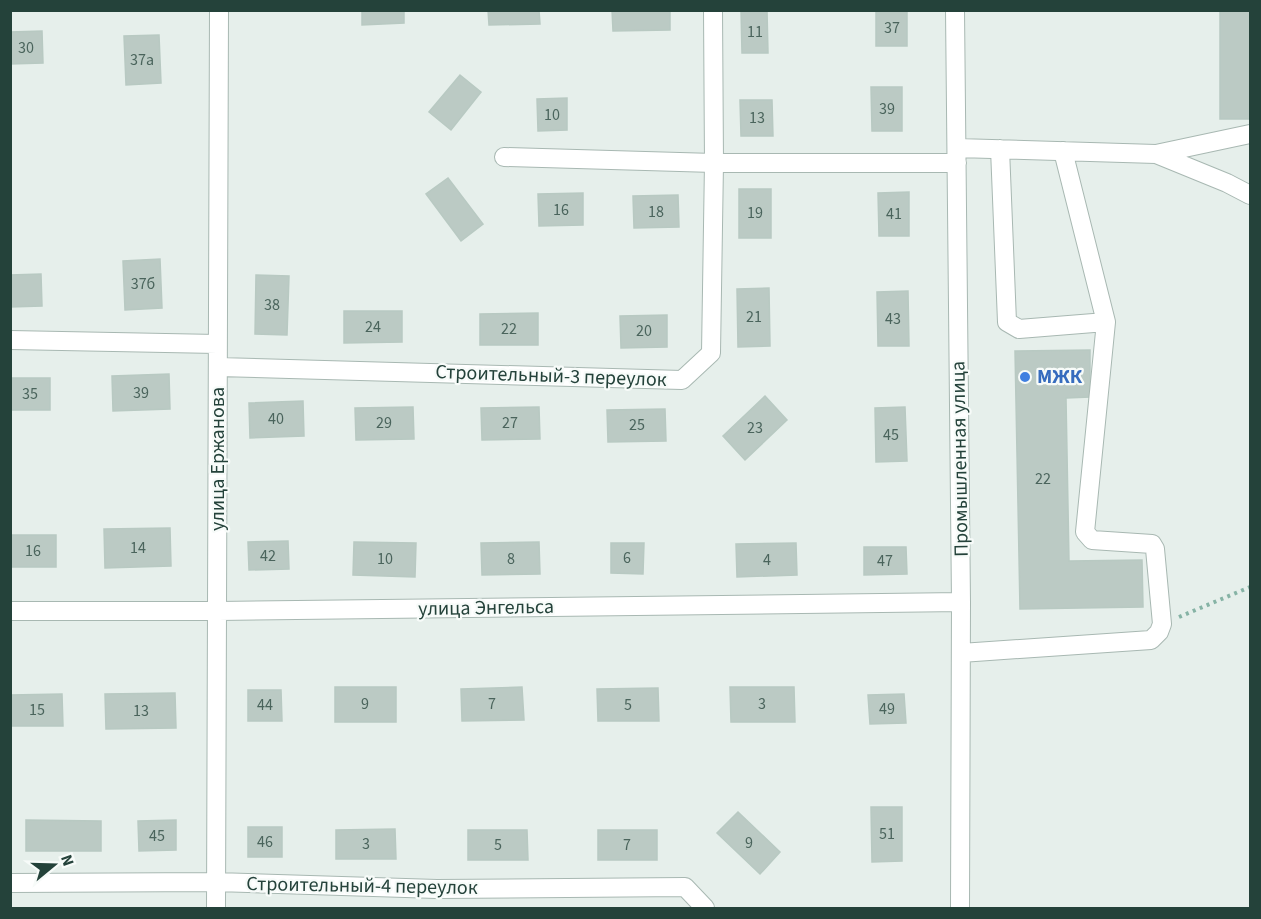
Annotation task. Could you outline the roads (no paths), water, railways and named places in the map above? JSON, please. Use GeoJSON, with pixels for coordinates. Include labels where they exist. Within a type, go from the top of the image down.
{"type":"FeatureCollection","features":[{"type":"Feature","properties":{"kind":"street","name":"улица Ержанова"},"geometry":{"type":"LineString","coordinates":[[216,909],[219,10]]}},
{"type":"Feature","properties":{"kind":"street","name":"Строительный-3 переулок"},"geometry":{"type":"LineString","coordinates":[[218,367],[682,380],[711,353],[714,163],[713,10]]}},
{"type":"Feature","properties":{"kind":"street","name":"Промышленная улица"},"geometry":{"type":"LineString","coordinates":[[955,10],[961,602],[960,909]]}},
{"type":"Feature","properties":{"kind":"street"},"geometry":{"type":"LineString","coordinates":[[504,157],[714,163],[957,156],[1000,149],[1156,154],[1251,134]]}},
{"type":"Feature","properties":{"kind":"street"},"geometry":{"type":"LineString","coordinates":[[1000,149],[1007,322],[1020,329],[1106,322]]}},
{"type":"Feature","properties":{"kind":"street"},"geometry":{"type":"LineString","coordinates":[[961,653],[1151,640],[1159,632],[1162,624],[1155,549],[1152,544],[1092,540],[1085,531],[1106,322],[1063,151]]}},
{"type":"Feature","properties":{"kind":"street"},"geometry":{"type":"LineString","coordinates":[[1156,154],[1251,195]]}},
{"type":"Feature","properties":{"kind":"street"},"geometry":{"type":"LineString","coordinates":[[1227,183],[1251,183]]}},
{"type":"Feature","properties":{"kind":"street"},"geometry":{"type":"LineString","coordinates":[[10,340],[217,344]]}},
{"type":"Feature","properties":{"kind":"street","name":"улица Энгельса"},"geometry":{"type":"LineString","coordinates":[[10,611],[218,611],[961,602]]}},
{"type":"Feature","properties":{"kind":"street","name":"Строительный-4 переулок"},"geometry":{"type":"LineString","coordinates":[[10,883],[216,882],[437,889],[686,887],[705,909]]}},
{"type":"Feature","properties":{"kind":"place","name":"МЖК"},"geometry":{"type":"Point","coordinates":[1025,377]}}]}
